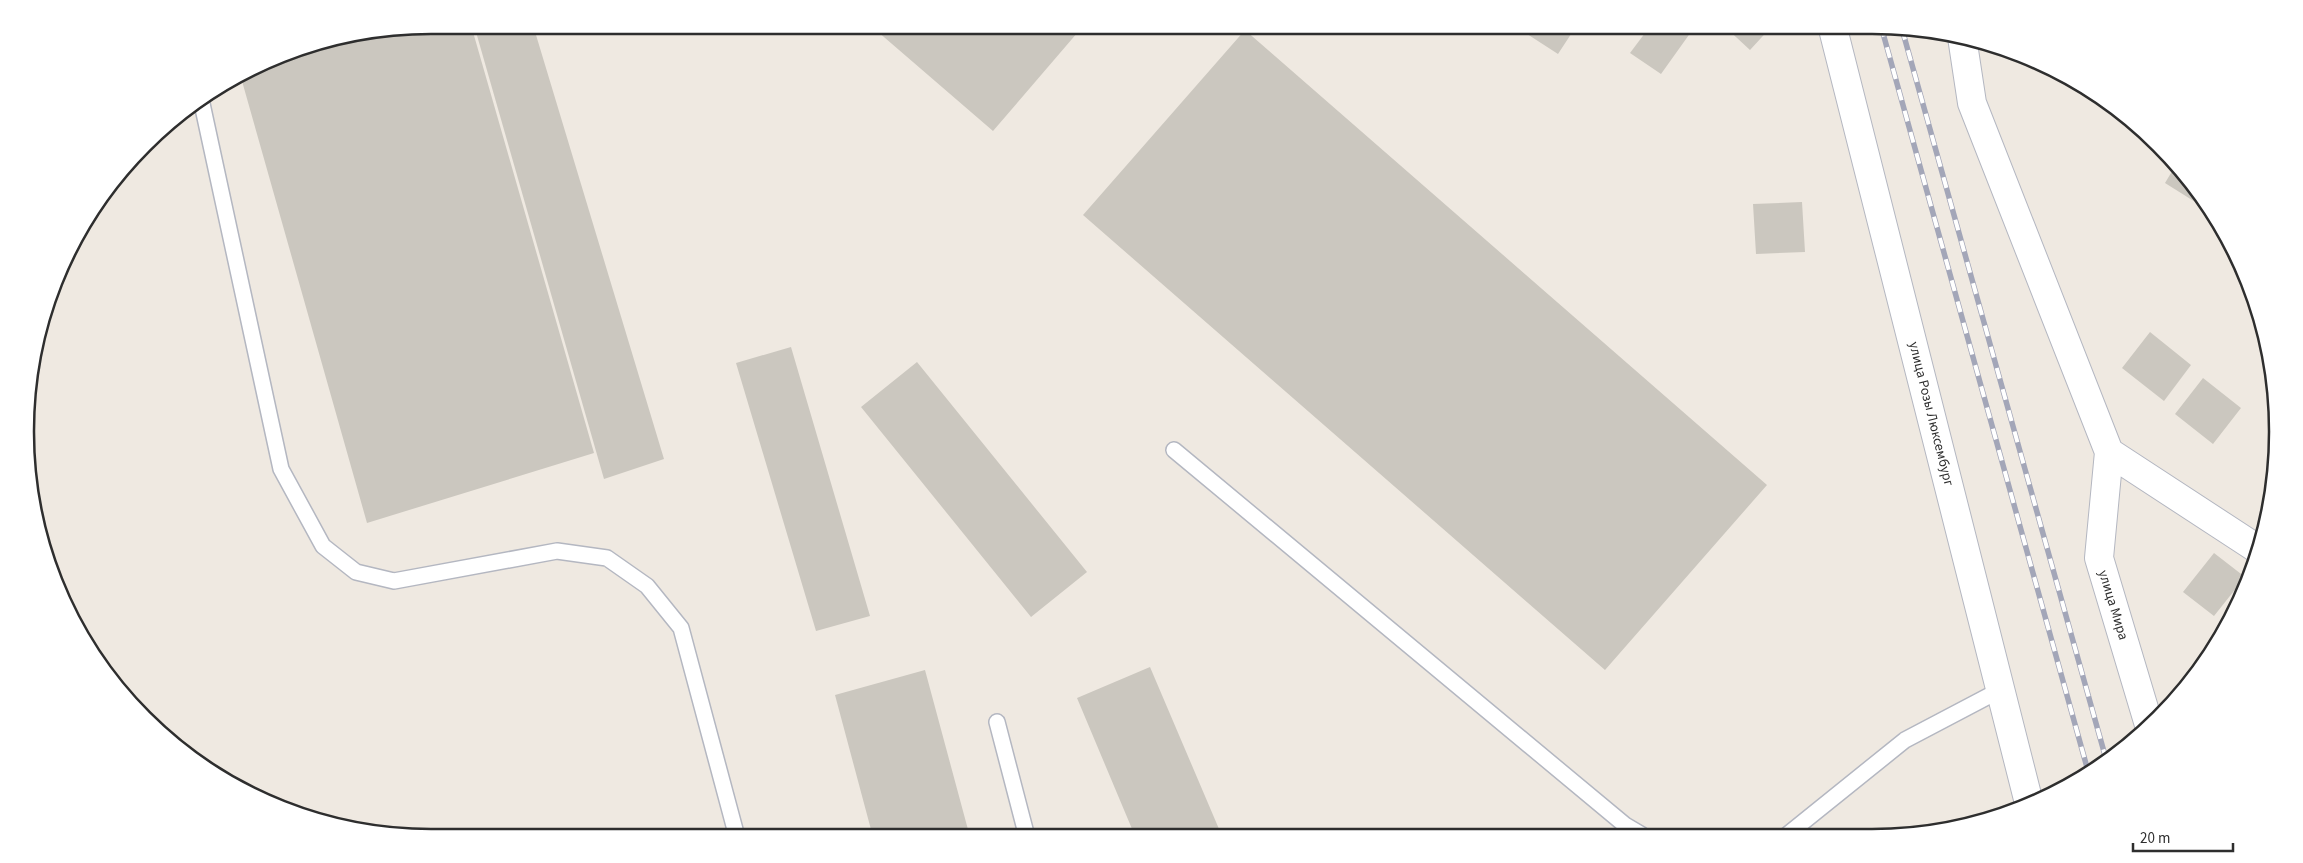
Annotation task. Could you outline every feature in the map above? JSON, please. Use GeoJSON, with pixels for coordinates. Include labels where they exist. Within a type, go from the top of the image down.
{"type":"FeatureCollection","features":[{"type":"Feature","properties":{"kind":"street","name":"улица Розы Люксембург"},"geometry":{"type":"LineString","coordinates":[[1834,34],[2002,689],[2028,797]]}},
{"type":"Feature","properties":{"kind":"street"},"geometry":{"type":"LineString","coordinates":[[1963,44],[1972,103],[2109,452],[2252,546]]}},
{"type":"Feature","properties":{"kind":"street","name":"улица Мира"},"geometry":{"type":"LineString","coordinates":[[2109,452],[2099,558],[2147,719]]}},
{"type":"Feature","properties":{"kind":"lane"},"geometry":{"type":"LineString","coordinates":[[203,107],[281,470],[322,546],[356,572],[394,581],[557,550],[607,558],[647,586],[681,628],[735,829]]}},
{"type":"Feature","properties":{"kind":"lane"},"geometry":{"type":"LineString","coordinates":[[1174,450],[1632,829]]}},
{"type":"Feature","properties":{"kind":"lane"},"geometry":{"type":"LineString","coordinates":[[1794,829],[1905,740],[2002,689]]}},
{"type":"Feature","properties":{"kind":"lane"},"geometry":{"type":"LineString","coordinates":[[997,722],[1025,829]]}},
{"type":"Feature","properties":{"kind":"building"},"geometry":{"type":"Polygon","coordinates":[[[474,34],[594,453],[367,523],[242,82],[279,64],[329,47],[354,41],[405,35],[474,34]]]}},
{"type":"Feature","properties":{"kind":"building"},"geometry":{"type":"Polygon","coordinates":[[[477,34],[536,34],[664,459],[604,479],[477,34]]]}},
{"type":"Feature","properties":{"kind":"building"},"geometry":{"type":"Polygon","coordinates":[[[880,34],[1076,34],[993,131],[880,34]]]}},
{"type":"Feature","properties":{"kind":"building"},"geometry":{"type":"Polygon","coordinates":[[[1241,34],[1250,34],[1767,485],[1605,670],[1083,215],[1241,34]]]}},
{"type":"Feature","properties":{"kind":"building"},"geometry":{"type":"Polygon","coordinates":[[[1527,34],[1571,34],[1558,54],[1527,34]]]}},
{"type":"Feature","properties":{"kind":"building"},"geometry":{"type":"Polygon","coordinates":[[[1644,34],[1690,34],[1661,74],[1630,53],[1644,34]]]}},
{"type":"Feature","properties":{"kind":"building"},"geometry":{"type":"Polygon","coordinates":[[[1733,34],[1765,34],[1750,50],[1733,34]]]}},
{"type":"Feature","properties":{"kind":"building"},"geometry":{"type":"Polygon","coordinates":[[[2172,171],[2196,203],[2165,183],[2172,171]]]}},
{"type":"Feature","properties":{"kind":"building"},"geometry":{"type":"Polygon","coordinates":[[[1802,202],[1805,252],[1756,254],[1753,204],[1802,202]]]}},
{"type":"Feature","properties":{"kind":"building"},"geometry":{"type":"Polygon","coordinates":[[[2150,332],[2191,365],[2164,401],[2122,368],[2150,332]]]}},
{"type":"Feature","properties":{"kind":"building"},"geometry":{"type":"Polygon","coordinates":[[[791,347],[870,616],[816,631],[736,363],[791,347]]]}},
{"type":"Feature","properties":{"kind":"building"},"geometry":{"type":"Polygon","coordinates":[[[917,362],[1087,572],[1031,617],[861,407],[917,362]]]}},
{"type":"Feature","properties":{"kind":"building"},"geometry":{"type":"Polygon","coordinates":[[[2203,378],[2241,408],[2213,444],[2175,414],[2203,378]]]}},
{"type":"Feature","properties":{"kind":"building"},"geometry":{"type":"Polygon","coordinates":[[[2214,553],[2242,575],[2238,585],[2214,616],[2183,592],[2214,553]]]}},
{"type":"Feature","properties":{"kind":"building"},"geometry":{"type":"Polygon","coordinates":[[[1150,667],[1219,829],[1132,829],[1077,698],[1150,667]]]}},
{"type":"Feature","properties":{"kind":"building"},"geometry":{"type":"Polygon","coordinates":[[[925,670],[968,829],[871,829],[835,695],[925,670]]]}},
{"type":"Feature","properties":{"kind":"railway"},"geometry":{"type":"LineString","coordinates":[[1883,34],[2086,766]]}},
{"type":"Feature","properties":{"kind":"railway"},"geometry":{"type":"LineString","coordinates":[[1904,35],[2104,754]]}}]}
